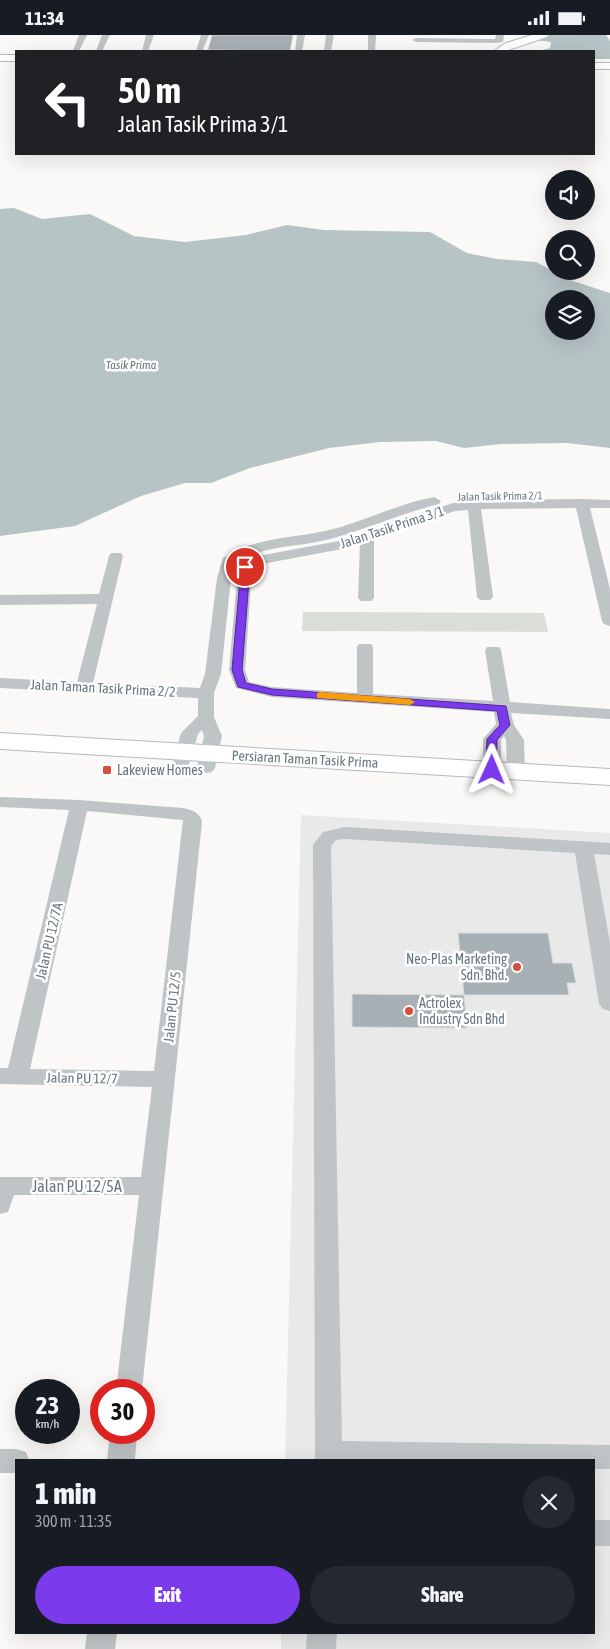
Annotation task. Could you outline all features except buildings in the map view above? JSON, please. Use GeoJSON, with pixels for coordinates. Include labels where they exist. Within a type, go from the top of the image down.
{"type":"FeatureCollection","features":[{"type":"Feature","properties":{"kind":"main road"},"geometry":{"type":"LineString","coordinates":[[501,50],[543,35]]}},
{"type":"Feature","properties":{"kind":"main road"},"geometry":{"type":"LineString","coordinates":[[595,65],[610,65]]}},
{"type":"Feature","properties":{"kind":"main road","name":"Persiaran Taman Tasik Prima"},"geometry":{"type":"LineString","coordinates":[[0,741],[195,760],[610,791]]}},
{"type":"Feature","properties":{"kind":"main road","name":"Persiaran Taman Tasik Prima"},"geometry":{"type":"LineString","coordinates":[[0,757],[195,760],[504,771],[610,777]]}},
{"type":"Feature","properties":{"kind":"street"},"geometry":{"type":"LineString","coordinates":[[76,50],[83,35]]}},
{"type":"Feature","properties":{"kind":"street"},"geometry":{"type":"LineString","coordinates":[[89,43],[92,35]]}},
{"type":"Feature","properties":{"kind":"street"},"geometry":{"type":"LineString","coordinates":[[99,50],[106,35]]}},
{"type":"Feature","properties":{"kind":"street"},"geometry":{"type":"LineString","coordinates":[[145,50],[150,35]]}},
{"type":"Feature","properties":{"kind":"street"},"geometry":{"type":"LineString","coordinates":[[199,50],[205,35]]}},
{"type":"Feature","properties":{"kind":"street"},"geometry":{"type":"LineString","coordinates":[[299,50],[301,35]]}},
{"type":"Feature","properties":{"kind":"street"},"geometry":{"type":"LineString","coordinates":[[328,50],[330,35]]}},
{"type":"Feature","properties":{"kind":"street"},"geometry":{"type":"LineString","coordinates":[[372,35],[372,50]]}},
{"type":"Feature","properties":{"kind":"street"},"geometry":{"type":"LineString","coordinates":[[416,40],[495,41],[500,39],[500,35]]}},
{"type":"Feature","properties":{"kind":"street","name":"Jalan Tasik Prima 2/1"},"geometry":{"type":"LineString","coordinates":[[195,760],[213,736],[206,717],[206,693],[213,674],[224,578],[228,561],[244,551],[260,546],[329,535],[418,504],[453,497],[610,495]]}},
{"type":"Feature","properties":{"kind":"street"},"geometry":{"type":"LineString","coordinates":[[582,503],[610,621]]}},
{"type":"Feature","properties":{"kind":"street","name":"Jalan Tasik Prima 3/1"},"geometry":{"type":"LineString","coordinates":[[610,504],[474,505],[453,507],[342,545],[258,560],[245,567],[237,670],[242,685],[257,690],[365,699],[610,714]]}},
{"type":"Feature","properties":{"kind":"street"},"geometry":{"type":"LineString","coordinates":[[474,505],[485,597]]}},
{"type":"Feature","properties":{"kind":"street"},"geometry":{"type":"LineString","coordinates":[[366,598],[367,537]]}},
{"type":"Feature","properties":{"kind":"street"},"geometry":{"type":"LineString","coordinates":[[84,687],[116,556]]}},
{"type":"Feature","properties":{"kind":"street"},"geometry":{"type":"LineString","coordinates":[[0,600],[105,599]]}},
{"type":"Feature","properties":{"kind":"street"},"geometry":{"type":"LineString","coordinates":[[365,647],[365,699]]}},
{"type":"Feature","properties":{"kind":"street"},"geometry":{"type":"LineString","coordinates":[[493,650],[505,725],[515,740],[504,771]]}},
{"type":"Feature","properties":{"kind":"street","name":"Jalan Taman Tasik Prima 2/2"},"geometry":{"type":"LineString","coordinates":[[0,683],[206,693]]}},
{"type":"Feature","properties":{"kind":"street"},"geometry":{"type":"LineString","coordinates":[[195,760],[190,733],[206,717]]}},
{"type":"Feature","properties":{"kind":"street"},"geometry":{"type":"LineString","coordinates":[[504,771],[492,739],[505,725]]}},
{"type":"Feature","properties":{"kind":"street","name":"Jalan PU 12/5"},"geometry":{"type":"LineString","coordinates":[[0,802],[79,805],[183,813],[192,817],[193,822],[130,1379]]}},
{"type":"Feature","properties":{"kind":"street","name":"Jalan PU 12/7A"},"geometry":{"type":"LineString","coordinates":[[8,1076],[79,805]]}},
{"type":"Feature","properties":{"kind":"street"},"geometry":{"type":"LineString","coordinates":[[610,849],[346,833],[330,836],[322,845],[329,1456],[610,1457]]}},
{"type":"Feature","properties":{"kind":"street"},"geometry":{"type":"LineString","coordinates":[[584,848],[610,1004]]}},
{"type":"Feature","properties":{"kind":"street","name":"Jalan PU 12/7"},"geometry":{"type":"LineString","coordinates":[[8,1076],[164,1079]]}},
{"type":"Feature","properties":{"kind":"street","name":"Jalan PU 12/5A"},"geometry":{"type":"LineString","coordinates":[[1,1192],[153,1186]]}},
{"type":"Feature","properties":{"kind":"street"},"geometry":{"type":"LineString","coordinates":[[121,1459],[123,1444]]}},
{"type":"Feature","properties":{"kind":"street"},"geometry":{"type":"LineString","coordinates":[[0,1461],[15,1461]]}},
{"type":"Feature","properties":{"kind":"street"},"geometry":{"type":"LineString","coordinates":[[595,1533],[610,1533]]}},
{"type":"Feature","properties":{"kind":"street"},"geometry":{"type":"LineString","coordinates":[[100,1649],[102,1634]]}},
{"type":"Feature","properties":{"kind":"street"},"geometry":{"type":"LineString","coordinates":[[321,1649],[322,1634]]}},
{"type":"Feature","properties":{"kind":"shaded area"},"geometry":{"type":"Polygon","coordinates":[[[303,612],[544,613],[548,632],[302,631],[303,612]]]}},
{"type":"Feature","properties":{"kind":"shaded area"},"geometry":{"type":"Polygon","coordinates":[[[301,815],[610,833],[610,1649],[281,1649],[281,1634],[595,1634],[595,1459],[285,1459],[301,815]]]}},
{"type":"Feature","properties":{"kind":"water"},"geometry":{"type":"Polygon","coordinates":[[[550,35],[606,35],[610,41],[610,59],[595,59],[595,50],[543,50],[550,48],[551,42],[535,40],[550,35]]]}},
{"type":"Feature","properties":{"kind":"water","name":"Tasik Prima"},"geometry":{"type":"Polygon","coordinates":[[[14,208],[42,219],[90,214],[134,236],[185,242],[246,235],[287,225],[324,230],[430,232],[467,253],[497,259],[536,262],[545,267],[545,280],[571,280],[610,293],[610,448],[567,443],[501,444],[464,448],[436,441],[380,442],[329,448],[250,468],[211,483],[185,483],[141,496],[75,526],[0,536],[0,209],[14,208]]]}},
{"type":"Feature","properties":{"kind":"slow traffic"},"geometry":{"type":"LineString","coordinates":[[320,695],[410,702]]}},
{"type":"Feature","properties":{"kind":"place","name":"Lakeview Homes"},"geometry":{"type":"Point","coordinates":[107,770]}},
{"type":"Feature","properties":{"kind":"place","name":"Neo-Plas Marketing Sdn. Bhd."},"geometry":{"type":"Point","coordinates":[517,967]}},
{"type":"Feature","properties":{"kind":"place","name":"Actrolex Industry Sdn Bhd"},"geometry":{"type":"Point","coordinates":[409,1011]}},
{"type":"Feature","properties":{"kind":"route"},"geometry":{"type":"LineString","coordinates":[[245,567],[237,670],[242,685],[272,692],[502,708],[505,725],[492,739],[492,770]]}}]}
